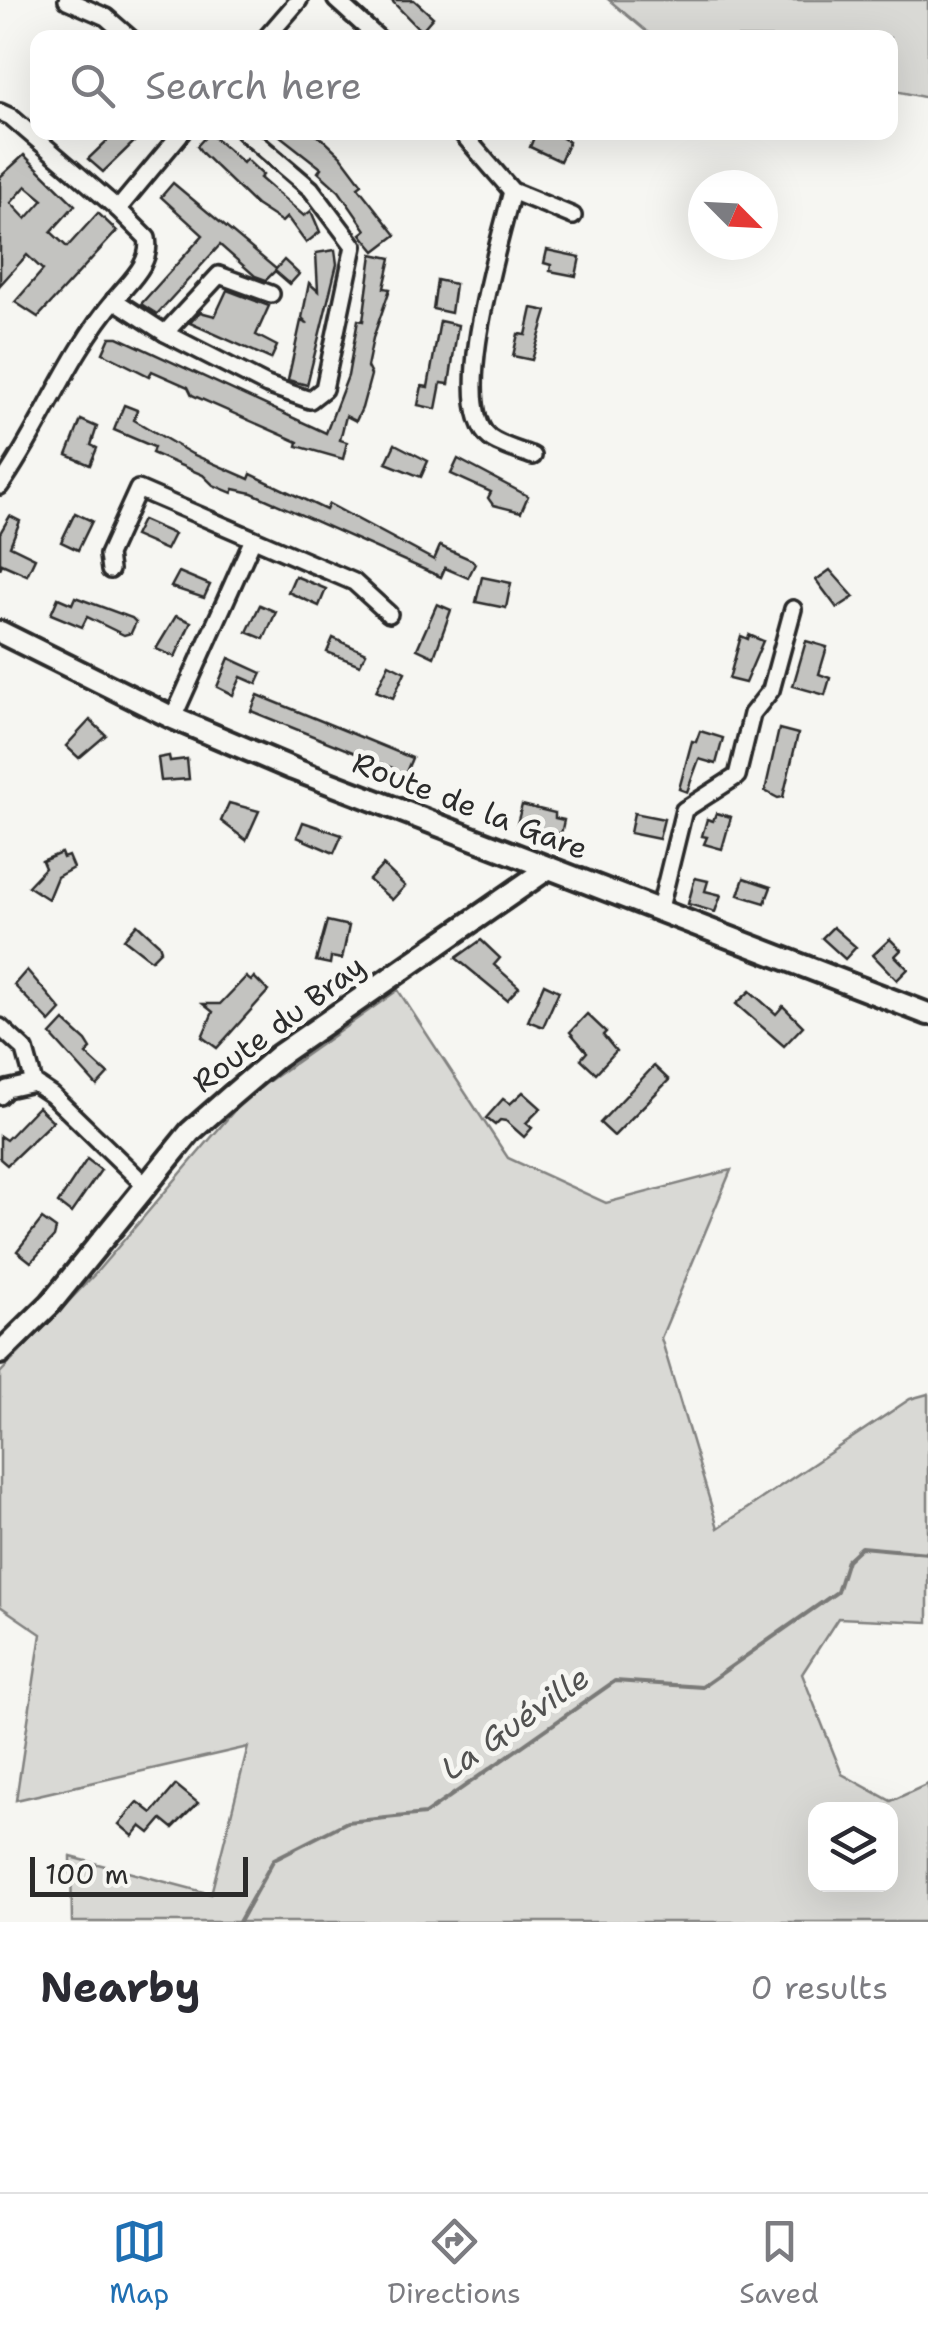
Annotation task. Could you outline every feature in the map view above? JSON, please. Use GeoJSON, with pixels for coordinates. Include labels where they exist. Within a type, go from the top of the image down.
{"type":"FeatureCollection","features":[{"type":"Feature","properties":{"kind":"street"},"geometry":{"type":"LineString","coordinates":[[67,0],[106,17],[121,30]]}},
{"type":"Feature","properties":{"kind":"street"},"geometry":{"type":"LineString","coordinates":[[273,30],[299,0]]}},
{"type":"Feature","properties":{"kind":"street"},"geometry":{"type":"LineString","coordinates":[[336,0],[369,30]]}},
{"type":"Feature","properties":{"kind":"street"},"geometry":{"type":"LineString","coordinates":[[0,112],[30,136]]}},
{"type":"Feature","properties":{"kind":"street"},"geometry":{"type":"LineString","coordinates":[[0,486],[37,433],[89,328],[140,269],[149,244],[144,232],[118,208],[34,140]]}},
{"type":"Feature","properties":{"kind":"street"},"geometry":{"type":"LineString","coordinates":[[118,208],[175,140]]}},
{"type":"Feature","properties":{"kind":"street"},"geometry":{"type":"LineString","coordinates":[[114,300],[165,333],[294,396],[310,400],[324,389],[354,246],[311,189],[253,140]]}},
{"type":"Feature","properties":{"kind":"street"},"geometry":{"type":"LineString","coordinates":[[469,140],[512,191],[573,216]]}},
{"type":"Feature","properties":{"kind":"street"},"geometry":{"type":"LineString","coordinates":[[512,191],[472,388],[480,422],[489,437],[532,456]]}},
{"type":"Feature","properties":{"kind":"street"},"geometry":{"type":"LineString","coordinates":[[165,333],[219,275],[271,294]]}},
{"type":"Feature","properties":{"kind":"street"},"geometry":{"type":"LineString","coordinates":[[110,570],[108,556],[138,489],[354,582],[389,614]]}},
{"type":"Feature","properties":{"kind":"street"},"geometry":{"type":"LineString","coordinates":[[173,718],[253,539]]}},
{"type":"Feature","properties":{"kind":"street"},"geometry":{"type":"LineString","coordinates":[[659,912],[684,810],[737,776],[752,714],[772,690],[793,609]]}},
{"type":"Feature","properties":{"kind":"street","name":"Route de la Gare"},"geometry":{"type":"LineString","coordinates":[[0,632],[173,718],[547,869],[928,1014]]}},
{"type":"Feature","properties":{"kind":"street","name":"Route du Bray"},"geometry":{"type":"LineString","coordinates":[[0,1352],[50,1304],[190,1132],[278,1056],[547,869]]}},
{"type":"Feature","properties":{"kind":"street"},"geometry":{"type":"LineString","coordinates":[[0,1027],[24,1050],[34,1083],[52,1095],[146,1186]]}},
{"type":"Feature","properties":{"kind":"street"},"geometry":{"type":"LineString","coordinates":[[0,1096],[6,1090],[34,1083]]}},
{"type":"Feature","properties":{"kind":"shaded area"},"geometry":{"type":"Polygon","coordinates":[[[609,0],[928,0],[928,98],[898,92],[898,30],[645,30],[609,0]]]}},
{"type":"Feature","properties":{"kind":"shaded area"},"geometry":{"type":"Polygon","coordinates":[[[398,990],[508,1158],[606,1203],[731,1170],[661,1338],[718,1528],[910,1399],[928,1394],[928,1622],[838,1618],[802,1674],[842,1774],[891,1801],[928,1784],[928,1922],[72,1922],[71,1857],[211,1894],[248,1747],[16,1800],[41,1634],[0,1606],[0,1373],[95,1274],[245,1098],[398,990]]]}},
{"type":"Feature","properties":{"kind":"building"},"geometry":{"type":"Polygon","coordinates":[[[391,0],[414,0],[433,17],[420,30],[391,0]]]}},
{"type":"Feature","properties":{"kind":"building"},"geometry":{"type":"Polygon","coordinates":[[[108,140],[134,142],[103,172],[88,159],[108,140]]]}},
{"type":"Feature","properties":{"kind":"building"},"geometry":{"type":"Polygon","coordinates":[[[203,140],[217,140],[243,163],[246,159],[263,175],[260,178],[304,216],[311,211],[320,232],[306,243],[287,217],[282,222],[256,205],[197,146],[203,140]]]}},
{"type":"Feature","properties":{"kind":"building"},"geometry":{"type":"Polygon","coordinates":[[[285,140],[325,141],[341,156],[362,184],[358,187],[396,235],[375,251],[361,234],[366,230],[339,191],[318,172],[321,168],[285,140]]]}},
{"type":"Feature","properties":{"kind":"building"},"geometry":{"type":"Polygon","coordinates":[[[533,140],[569,142],[560,161],[530,147],[533,140]]]}},
{"type":"Feature","properties":{"kind":"building"},"geometry":{"type":"Polygon","coordinates":[[[24,155],[75,205],[51,232],[67,247],[98,213],[117,231],[38,317],[15,302],[43,270],[27,255],[0,285],[0,177],[24,155]],[[26,186],[11,203],[26,219],[43,200],[26,186]]]}},
{"type":"Feature","properties":{"kind":"building"},"geometry":{"type":"Polygon","coordinates":[[[173,183],[276,269],[284,260],[299,274],[290,284],[275,271],[266,280],[255,276],[220,245],[157,314],[141,304],[203,235],[161,197],[173,183]]]}},
{"type":"Feature","properties":{"kind":"building"},"geometry":{"type":"Polygon","coordinates":[[[335,250],[337,264],[307,385],[288,380],[301,321],[308,324],[302,318],[309,283],[318,291],[316,253],[335,250]]]}},
{"type":"Feature","properties":{"kind":"building"},"geometry":{"type":"Polygon","coordinates":[[[547,250],[580,257],[576,276],[550,271],[551,265],[544,263],[547,250]]]}},
{"type":"Feature","properties":{"kind":"building"},"geometry":{"type":"Polygon","coordinates":[[[372,254],[391,258],[384,288],[390,289],[373,338],[367,367],[371,375],[362,408],[356,421],[346,416],[340,440],[347,442],[343,459],[297,446],[298,442],[192,395],[188,387],[152,371],[149,376],[103,353],[110,337],[118,337],[326,433],[348,376],[358,320],[363,321],[372,254]]]}},
{"type":"Feature","properties":{"kind":"building"},"geometry":{"type":"Polygon","coordinates":[[[437,280],[455,284],[451,313],[433,309],[437,280]]]}},
{"type":"Feature","properties":{"kind":"building"},"geometry":{"type":"Polygon","coordinates":[[[227,290],[269,306],[256,335],[277,346],[271,359],[190,323],[200,312],[215,316],[227,290]]]}},
{"type":"Feature","properties":{"kind":"building"},"geometry":{"type":"Polygon","coordinates":[[[532,308],[547,311],[532,360],[513,356],[518,334],[526,335],[532,308]]]}},
{"type":"Feature","properties":{"kind":"building"},"geometry":{"type":"Polygon","coordinates":[[[440,321],[458,325],[449,384],[441,383],[436,409],[418,405],[422,386],[428,387],[440,321]]]}},
{"type":"Feature","properties":{"kind":"building"},"geometry":{"type":"Polygon","coordinates":[[[124,405],[137,410],[134,420],[192,454],[249,479],[251,474],[326,510],[329,504],[434,560],[440,546],[475,564],[468,578],[445,568],[441,577],[252,493],[234,489],[232,493],[213,485],[203,475],[152,453],[154,447],[114,430],[124,405]]]}},
{"type":"Feature","properties":{"kind":"building"},"geometry":{"type":"Polygon","coordinates":[[[81,420],[97,427],[91,445],[97,448],[90,465],[67,455],[81,420]]]}},
{"type":"Feature","properties":{"kind":"building"},"geometry":{"type":"Polygon","coordinates":[[[395,444],[428,461],[421,477],[386,463],[395,444]]]}},
{"type":"Feature","properties":{"kind":"building"},"geometry":{"type":"Polygon","coordinates":[[[458,459],[528,496],[521,512],[493,505],[488,498],[491,492],[451,474],[458,459]]]}},
{"type":"Feature","properties":{"kind":"building"},"geometry":{"type":"Polygon","coordinates":[[[75,513],[92,521],[78,550],[61,542],[75,513]]]}},
{"type":"Feature","properties":{"kind":"building"},"geometry":{"type":"Polygon","coordinates":[[[10,516],[20,521],[10,546],[35,558],[27,575],[2,564],[0,569],[0,533],[10,516]]]}},
{"type":"Feature","properties":{"kind":"building"},"geometry":{"type":"Polygon","coordinates":[[[142,520],[174,534],[166,550],[134,536],[142,520]]]}},
{"type":"Feature","properties":{"kind":"building"},"geometry":{"type":"Polygon","coordinates":[[[830,570],[854,597],[837,608],[816,580],[830,570]]]}},
{"type":"Feature","properties":{"kind":"building"},"geometry":{"type":"Polygon","coordinates":[[[179,572],[210,585],[204,598],[171,587],[179,572]]]}},
{"type":"Feature","properties":{"kind":"building"},"geometry":{"type":"Polygon","coordinates":[[[295,576],[326,589],[319,606],[288,592],[295,576]]]}},
{"type":"Feature","properties":{"kind":"building"},"geometry":{"type":"Polygon","coordinates":[[[482,577],[511,583],[506,608],[476,602],[482,577]]]}},
{"type":"Feature","properties":{"kind":"building"},"geometry":{"type":"Polygon","coordinates":[[[75,597],[132,618],[136,622],[131,633],[124,635],[87,617],[82,627],[51,614],[58,598],[72,604],[75,597]]]}},
{"type":"Feature","properties":{"kind":"building"},"geometry":{"type":"Polygon","coordinates":[[[437,604],[451,610],[434,657],[417,649],[437,604]]]}},
{"type":"Feature","properties":{"kind":"building"},"geometry":{"type":"Polygon","coordinates":[[[260,605],[276,612],[264,639],[247,632],[260,605]]]}},
{"type":"Feature","properties":{"kind":"building"},"geometry":{"type":"Polygon","coordinates":[[[176,616],[191,622],[175,657],[156,649],[176,616]]]}},
{"type":"Feature","properties":{"kind":"building"},"geometry":{"type":"Polygon","coordinates":[[[749,635],[763,641],[745,683],[729,679],[741,636],[748,639],[749,635]]]}},
{"type":"Feature","properties":{"kind":"building"},"geometry":{"type":"Polygon","coordinates":[[[333,638],[366,653],[360,665],[327,652],[333,638]]]}},
{"type":"Feature","properties":{"kind":"building"},"geometry":{"type":"Polygon","coordinates":[[[806,641],[827,647],[819,674],[830,678],[825,695],[793,686],[806,641]]]}},
{"type":"Feature","properties":{"kind":"building"},"geometry":{"type":"Polygon","coordinates":[[[229,658],[262,673],[257,684],[241,677],[233,695],[217,687],[229,658]]]}},
{"type":"Feature","properties":{"kind":"building"},"geometry":{"type":"Polygon","coordinates":[[[389,664],[405,672],[393,698],[376,691],[389,664]]]}},
{"type":"Feature","properties":{"kind":"building"},"geometry":{"type":"Polygon","coordinates":[[[258,695],[412,758],[404,777],[394,773],[395,769],[251,711],[258,695]]]}},
{"type":"Feature","properties":{"kind":"building"},"geometry":{"type":"Polygon","coordinates":[[[90,720],[106,735],[79,758],[66,746],[90,720]]]}},
{"type":"Feature","properties":{"kind":"building"},"geometry":{"type":"Polygon","coordinates":[[[779,729],[798,734],[783,797],[778,798],[765,791],[779,729]]]}},
{"type":"Feature","properties":{"kind":"building"},"geometry":{"type":"Polygon","coordinates":[[[700,731],[723,738],[716,764],[699,759],[687,792],[679,789],[692,741],[696,742],[700,731]]]}},
{"type":"Feature","properties":{"kind":"building"},"geometry":{"type":"Polygon","coordinates":[[[169,756],[170,761],[187,759],[189,779],[161,781],[158,758],[169,756]]]}},
{"type":"Feature","properties":{"kind":"building"},"geometry":{"type":"Polygon","coordinates":[[[229,803],[259,811],[246,840],[221,821],[229,803]]]}},
{"type":"Feature","properties":{"kind":"building"},"geometry":{"type":"Polygon","coordinates":[[[522,805],[555,813],[555,818],[564,820],[561,834],[517,824],[522,805]]]}},
{"type":"Feature","properties":{"kind":"building"},"geometry":{"type":"Polygon","coordinates":[[[634,813],[664,819],[659,839],[630,833],[634,813]]]}},
{"type":"Feature","properties":{"kind":"building"},"geometry":{"type":"Polygon","coordinates":[[[716,813],[731,817],[722,849],[704,844],[707,837],[702,836],[707,819],[713,821],[716,813]]]}},
{"type":"Feature","properties":{"kind":"building"},"geometry":{"type":"Polygon","coordinates":[[[303,822],[342,835],[334,853],[297,837],[303,822]]]}},
{"type":"Feature","properties":{"kind":"building"},"geometry":{"type":"Polygon","coordinates":[[[61,853],[63,858],[68,856],[73,868],[57,877],[48,899],[28,886],[45,868],[42,861],[61,853]]]}},
{"type":"Feature","properties":{"kind":"building"},"geometry":{"type":"Polygon","coordinates":[[[383,865],[405,886],[392,900],[369,880],[383,865]]]}},
{"type":"Feature","properties":{"kind":"building"},"geometry":{"type":"Polygon","coordinates":[[[695,878],[708,881],[705,891],[721,895],[715,912],[688,904],[695,878]]]}},
{"type":"Feature","properties":{"kind":"building"},"geometry":{"type":"Polygon","coordinates":[[[744,878],[771,887],[765,903],[738,895],[744,878]]]}},
{"type":"Feature","properties":{"kind":"building"},"geometry":{"type":"Polygon","coordinates":[[[327,921],[349,926],[342,959],[331,957],[330,964],[316,961],[327,921]]]}},
{"type":"Feature","properties":{"kind":"building"},"geometry":{"type":"Polygon","coordinates":[[[137,924],[159,944],[161,950],[151,960],[124,939],[137,924]]]}},
{"type":"Feature","properties":{"kind":"building"},"geometry":{"type":"Polygon","coordinates":[[[833,927],[856,947],[845,959],[822,938],[833,927]]]}},
{"type":"Feature","properties":{"kind":"building"},"geometry":{"type":"Polygon","coordinates":[[[890,939],[901,950],[895,956],[908,969],[897,980],[873,955],[890,939]]]}},
{"type":"Feature","properties":{"kind":"building"},"geometry":{"type":"Polygon","coordinates":[[[481,940],[500,958],[494,965],[519,987],[507,1000],[456,958],[481,940]]]}},
{"type":"Feature","properties":{"kind":"building"},"geometry":{"type":"Polygon","coordinates":[[[27,970],[61,1010],[50,1022],[14,985],[27,970]]]}},
{"type":"Feature","properties":{"kind":"building"},"geometry":{"type":"Polygon","coordinates":[[[246,977],[251,981],[254,977],[268,991],[217,1048],[202,1037],[213,1012],[203,1004],[220,1004],[246,977]]]}},
{"type":"Feature","properties":{"kind":"building"},"geometry":{"type":"Polygon","coordinates":[[[544,984],[559,991],[543,1027],[528,1021],[544,984]]]}},
{"type":"Feature","properties":{"kind":"building"},"geometry":{"type":"Polygon","coordinates":[[[750,991],[776,1014],[783,1006],[803,1026],[784,1046],[736,1004],[750,991]]]}},
{"type":"Feature","properties":{"kind":"building"},"geometry":{"type":"Polygon","coordinates":[[[587,1014],[606,1032],[603,1035],[616,1051],[596,1073],[581,1059],[587,1052],[570,1032],[587,1014]]]}},
{"type":"Feature","properties":{"kind":"building"},"geometry":{"type":"Polygon","coordinates":[[[64,1021],[86,1041],[91,1049],[86,1054],[108,1074],[97,1086],[51,1035],[64,1021]]]}},
{"type":"Feature","properties":{"kind":"building"},"geometry":{"type":"Polygon","coordinates":[[[654,1066],[669,1080],[614,1136],[600,1123],[654,1066]]]}},
{"type":"Feature","properties":{"kind":"building"},"geometry":{"type":"Polygon","coordinates":[[[523,1092],[541,1108],[526,1123],[532,1128],[524,1137],[506,1121],[495,1125],[486,1118],[503,1099],[510,1104],[523,1092]]]}},
{"type":"Feature","properties":{"kind":"building"},"geometry":{"type":"Polygon","coordinates":[[[38,1107],[53,1121],[7,1165],[0,1159],[0,1136],[6,1140],[38,1107]]]}},
{"type":"Feature","properties":{"kind":"building"},"geometry":{"type":"Polygon","coordinates":[[[87,1159],[101,1170],[71,1213],[58,1203],[87,1159]]]}},
{"type":"Feature","properties":{"kind":"building"},"geometry":{"type":"Polygon","coordinates":[[[42,1219],[56,1229],[54,1237],[31,1262],[17,1251],[42,1219]]]}},
{"type":"Feature","properties":{"kind":"building"},"geometry":{"type":"Polygon","coordinates":[[[176,1785],[198,1803],[173,1828],[162,1819],[150,1833],[141,1826],[133,1836],[119,1824],[138,1802],[152,1813],[176,1785]]]}},
{"type":"Feature","properties":{"kind":"waterway","name":"La Guéville"},"geometry":{"type":"LineString","coordinates":[[239,1922],[274,1859],[347,1822],[425,1814],[615,1681],[702,1687],[837,1592],[847,1560],[861,1547],[928,1553]]}}]}
